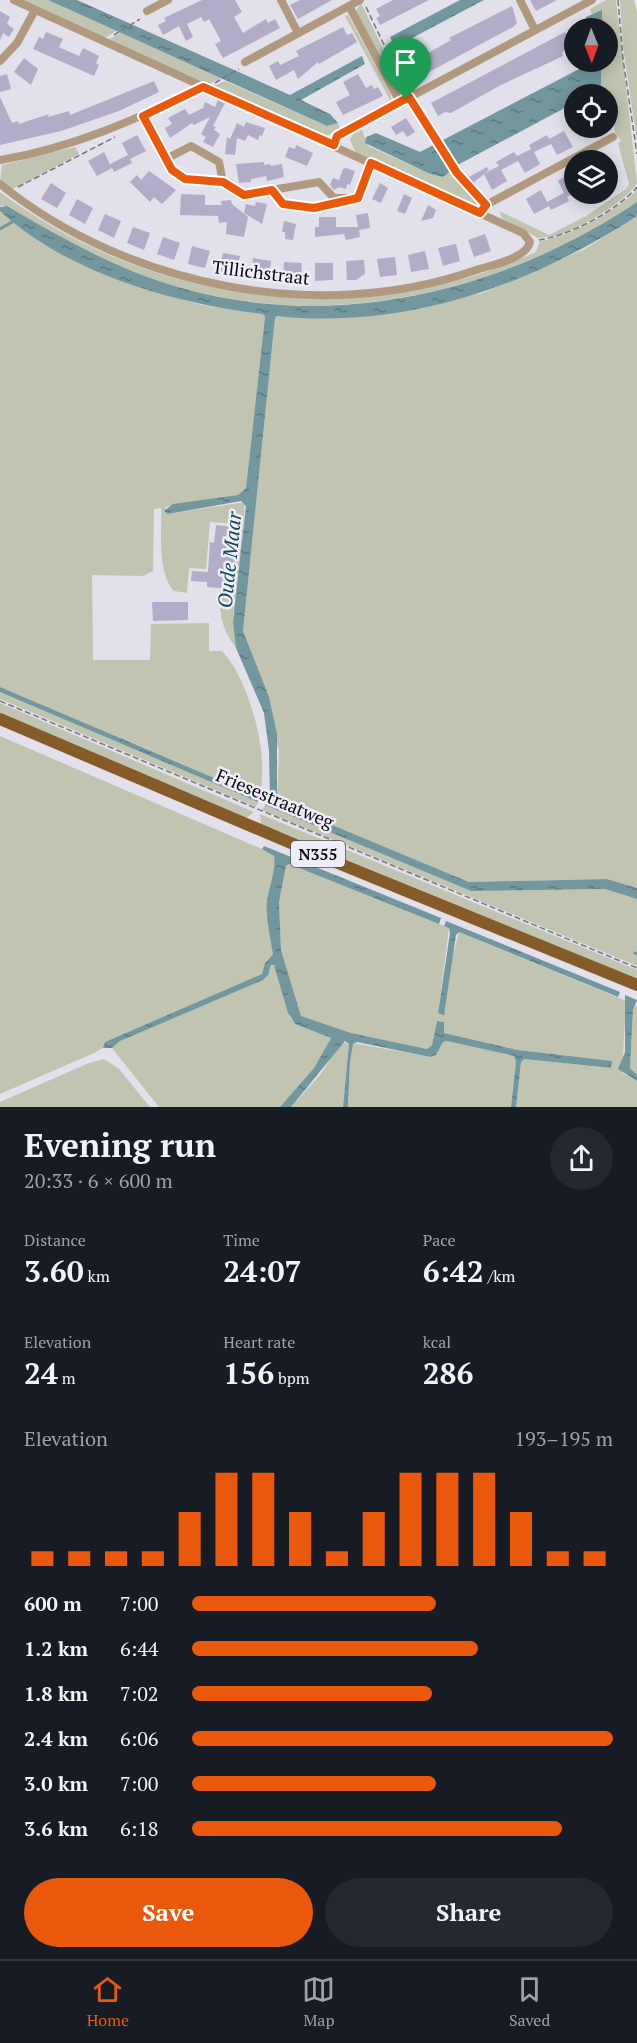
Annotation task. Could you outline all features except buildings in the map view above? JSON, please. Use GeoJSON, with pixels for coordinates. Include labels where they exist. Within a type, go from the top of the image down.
{"type":"FeatureCollection","features":[{"type":"Feature","properties":{"kind":"main road","name":"Friesestraatweg"},"geometry":{"type":"LineString","coordinates":[[0,719],[333,861],[637,985]]}},
{"type":"Feature","properties":{"kind":"street"},"geometry":{"type":"LineString","coordinates":[[14,0],[523,233],[530,242]]}},
{"type":"Feature","properties":{"kind":"street"},"geometry":{"type":"LineString","coordinates":[[147,11],[168,0]]}},
{"type":"Feature","properties":{"kind":"street"},"geometry":{"type":"LineString","coordinates":[[281,0],[298,33]]}},
{"type":"Feature","properties":{"kind":"street"},"geometry":{"type":"LineString","coordinates":[[244,62],[361,0]]}},
{"type":"Feature","properties":{"kind":"street"},"geometry":{"type":"LineString","coordinates":[[520,0],[535,30]]}},
{"type":"Feature","properties":{"kind":"street"},"geometry":{"type":"LineString","coordinates":[[334,145],[337,136],[592,0]]}},
{"type":"Feature","properties":{"kind":"street"},"geometry":{"type":"LineString","coordinates":[[349,6],[400,102]]}},
{"type":"Feature","properties":{"kind":"street"},"geometry":{"type":"LineString","coordinates":[[0,61],[12,50],[35,10]]}},
{"type":"Feature","properties":{"kind":"street"},"geometry":{"type":"LineString","coordinates":[[0,50],[12,50]]}},
{"type":"Feature","properties":{"kind":"street"},"geometry":{"type":"LineString","coordinates":[[0,160],[60,147],[143,116],[203,87]]}},
{"type":"Feature","properties":{"kind":"street"},"geometry":{"type":"LineString","coordinates":[[143,116],[166,159],[172,170],[185,179],[223,182],[219,162],[191,146],[166,159]]}},
{"type":"Feature","properties":{"kind":"street"},"geometry":{"type":"LineString","coordinates":[[480,213],[486,205],[611,138]]}},
{"type":"Feature","properties":{"kind":"street"},"geometry":{"type":"LineString","coordinates":[[358,198],[371,163]]}},
{"type":"Feature","properties":{"kind":"street"},"geometry":{"type":"LineString","coordinates":[[319,182],[334,198],[358,198],[305,209],[283,204],[272,190],[319,182]]}},
{"type":"Feature","properties":{"kind":"street","name":"Tillichstraat"},"geometry":{"type":"LineString","coordinates":[[0,184],[76,234],[127,258],[210,282],[274,292],[339,294],[407,287],[470,272],[502,261],[526,250],[530,242]]}},
{"type":"Feature","properties":{"kind":"path"},"geometry":{"type":"LineString","coordinates":[[361,0],[409,97],[457,173],[486,205]]}},
{"type":"Feature","properties":{"kind":"path"},"geometry":{"type":"LineString","coordinates":[[618,0],[623,59],[637,154]]}},
{"type":"Feature","properties":{"kind":"path"},"geometry":{"type":"LineString","coordinates":[[104,41],[136,23]]}},
{"type":"Feature","properties":{"kind":"path"},"geometry":{"type":"LineString","coordinates":[[203,87],[237,72]]}},
{"type":"Feature","properties":{"kind":"path"},"geometry":{"type":"LineString","coordinates":[[9,192],[114,137]]}},
{"type":"Feature","properties":{"kind":"path"},"geometry":{"type":"LineString","coordinates":[[223,182],[244,195],[272,190]]}},
{"type":"Feature","properties":{"kind":"path"},"geometry":{"type":"LineString","coordinates":[[530,242],[566,235],[626,197],[637,187]]}},
{"type":"Feature","properties":{"kind":"path","name":"Friesestraatweg"},"geometry":{"type":"LineString","coordinates":[[0,701],[637,968]]}},
{"type":"Feature","properties":{"kind":"green space"},"geometry":{"type":"Polygon","coordinates":[[[20,0],[48,0],[116,31],[105,38],[20,0]]]}},
{"type":"Feature","properties":{"kind":"green space"},"geometry":{"type":"Polygon","coordinates":[[[606,0],[616,0],[637,183],[618,202],[618,194],[629,184],[618,143],[621,141],[618,136],[618,84],[601,84],[601,72],[618,72],[618,18],[602,18],[602,11],[592,14],[590,9],[606,0]]]}},
{"type":"Feature","properties":{"kind":"green space"},"geometry":{"type":"Polygon","coordinates":[[[620,0],[634,0],[637,13],[637,142],[623,46],[620,0]]]}},
{"type":"Feature","properties":{"kind":"green space"},"geometry":{"type":"Polygon","coordinates":[[[361,3],[405,94],[398,91],[356,11],[361,3]]]}},
{"type":"Feature","properties":{"kind":"green space"},"geometry":{"type":"Polygon","coordinates":[[[348,15],[391,94],[391,102],[345,16],[348,15]]]}},
{"type":"Feature","properties":{"kind":"green space"},"geometry":{"type":"Polygon","coordinates":[[[121,33],[221,78],[208,85],[108,40],[121,33]]]}},
{"type":"Feature","properties":{"kind":"green space"},"geometry":{"type":"Polygon","coordinates":[[[225,81],[327,126],[338,123],[340,128],[327,136],[318,136],[212,87],[225,81]]]}},
{"type":"Feature","properties":{"kind":"green space"},"geometry":{"type":"Polygon","coordinates":[[[362,130],[368,146],[428,173],[449,174],[451,171],[481,204],[471,205],[356,153],[350,140],[353,134],[362,130]]]}},
{"type":"Feature","properties":{"kind":"green space"},"geometry":{"type":"Polygon","coordinates":[[[75,147],[79,154],[11,190],[0,182],[2,165],[75,147]]]}},
{"type":"Feature","properties":{"kind":"green space"},"geometry":{"type":"Polygon","coordinates":[[[637,189],[637,202],[588,231],[537,256],[484,277],[430,292],[374,302],[318,305],[261,303],[178,287],[100,257],[2,205],[0,207],[0,192],[60,231],[124,261],[191,283],[260,295],[330,298],[400,293],[469,277],[536,252],[540,241],[578,229],[619,205],[637,189]]]}},
{"type":"Feature","properties":{"kind":"green space"},"geometry":{"type":"Polygon","coordinates":[[[604,204],[616,204],[575,229],[538,238],[503,219],[499,211],[549,235],[604,204]]]}},
{"type":"Feature","properties":{"kind":"green space"},"geometry":{"type":"Polygon","coordinates":[[[0,211],[29,234],[169,296],[202,305],[263,314],[265,317],[246,488],[238,495],[165,507],[168,514],[245,502],[239,590],[233,615],[236,648],[223,623],[220,594],[234,595],[238,524],[210,522],[206,569],[189,568],[187,593],[174,591],[165,574],[161,508],[154,509],[153,571],[143,576],[92,575],[93,660],[150,660],[151,624],[209,623],[209,651],[222,651],[241,680],[249,699],[260,741],[262,781],[259,797],[0,687],[0,211]]]}},
{"type":"Feature","properties":{"kind":"green space"},"geometry":{"type":"Polygon","coordinates":[[[637,216],[637,888],[607,879],[469,882],[277,802],[279,750],[243,631],[275,318],[277,316],[383,314],[483,293],[585,249],[637,216]]]}},
{"type":"Feature","properties":{"kind":"green space"},"geometry":{"type":"Polygon","coordinates":[[[0,692],[258,802],[256,807],[0,699],[0,692]]]}},
{"type":"Feature","properties":{"kind":"green space"},"geometry":{"type":"Polygon","coordinates":[[[0,703],[254,812],[246,818],[0,713],[0,703]]]}},
{"type":"Feature","properties":{"kind":"green space"},"geometry":{"type":"Polygon","coordinates":[[[0,736],[274,855],[274,875],[267,905],[273,954],[267,960],[262,974],[105,1042],[103,1048],[94,1053],[0,1094],[0,736]]]}},
{"type":"Feature","properties":{"kind":"green space"},"geometry":{"type":"Polygon","coordinates":[[[265,805],[471,891],[605,889],[637,899],[637,966],[262,810],[265,805]]]}},
{"type":"Feature","properties":{"kind":"green space"},"geometry":{"type":"Polygon","coordinates":[[[260,814],[637,970],[637,980],[261,824],[260,814]]]}},
{"type":"Feature","properties":{"kind":"green space"},"geometry":{"type":"Polygon","coordinates":[[[289,864],[449,928],[438,1013],[459,932],[626,1001],[622,1073],[637,1081],[637,1107],[516,1107],[521,1062],[524,1059],[610,1068],[611,1061],[518,1050],[444,1033],[444,1022],[437,1021],[432,1045],[427,1049],[351,1033],[301,1016],[281,950],[279,902],[286,866],[289,864]]]}},
{"type":"Feature","properties":{"kind":"green space"},"geometry":{"type":"Polygon","coordinates":[[[271,965],[276,966],[290,1018],[295,1024],[331,1038],[314,1068],[280,1107],[159,1107],[112,1048],[120,1041],[269,972],[271,965]]]}},
{"type":"Feature","properties":{"kind":"green space"},"geometry":{"type":"Polygon","coordinates":[[[636,1005],[637,1075],[630,1068],[633,1010],[636,1005]]]}},
{"type":"Feature","properties":{"kind":"green space"},"geometry":{"type":"Polygon","coordinates":[[[342,1042],[349,1044],[343,1107],[291,1107],[320,1075],[342,1042]]]}},
{"type":"Feature","properties":{"kind":"green space"},"geometry":{"type":"Polygon","coordinates":[[[443,1042],[514,1056],[516,1062],[511,1107],[348,1107],[353,1043],[430,1057],[436,1055],[443,1042]]]}},
{"type":"Feature","properties":{"kind":"green space"},"geometry":{"type":"Polygon","coordinates":[[[104,1059],[119,1069],[150,1107],[0,1107],[0,1102],[89,1063],[104,1059]]]}},
{"type":"Feature","properties":{"kind":"water"},"geometry":{"type":"Polygon","coordinates":[[[48,0],[77,0],[290,95],[362,56],[365,64],[301,100],[330,114],[338,123],[327,126],[48,0]]]}},
{"type":"Feature","properties":{"kind":"water"},"geometry":{"type":"Polygon","coordinates":[[[460,0],[484,0],[395,47],[390,37],[460,0]]]}},
{"type":"Feature","properties":{"kind":"water"},"geometry":{"type":"Polygon","coordinates":[[[602,10],[602,18],[586,17],[602,10]]]}},
{"type":"Feature","properties":{"kind":"water"},"geometry":{"type":"Polygon","coordinates":[[[573,72],[601,72],[601,84],[564,84],[564,108],[450,169],[451,171],[443,177],[428,173],[365,143],[366,137],[376,133],[420,152],[573,72]]]}},
{"type":"Feature","properties":{"kind":"water"},"geometry":{"type":"Polygon","coordinates":[[[637,202],[637,216],[596,241],[511,282],[466,297],[420,309],[373,316],[325,319],[277,316],[275,318],[243,631],[269,697],[277,734],[277,802],[469,882],[607,879],[637,888],[637,899],[605,889],[471,891],[265,805],[270,800],[269,751],[264,713],[236,648],[233,622],[246,506],[241,501],[168,514],[164,511],[173,504],[238,495],[246,488],[265,317],[263,314],[194,302],[159,293],[89,268],[27,233],[0,211],[0,207],[7,206],[102,258],[152,279],[205,294],[261,303],[318,306],[374,302],[430,292],[485,277],[538,257],[589,231],[637,202]]]}},
{"type":"Feature","properties":{"kind":"water"},"geometry":{"type":"Polygon","coordinates":[[[0,687],[259,797],[258,802],[0,692],[0,687]]]}},
{"type":"Feature","properties":{"kind":"water"},"geometry":{"type":"Polygon","coordinates":[[[264,846],[441,918],[439,924],[289,864],[286,866],[279,902],[281,950],[301,1016],[351,1033],[427,1049],[432,1045],[437,1021],[444,1022],[444,1033],[518,1050],[612,1061],[611,1068],[524,1059],[521,1062],[516,1107],[511,1107],[516,1062],[514,1056],[447,1041],[443,1042],[436,1055],[430,1057],[357,1042],[353,1044],[350,1062],[348,1107],[343,1107],[349,1044],[345,1041],[291,1107],[280,1107],[314,1068],[331,1038],[295,1024],[288,1013],[274,965],[271,965],[268,975],[263,980],[120,1041],[112,1048],[103,1048],[105,1042],[262,974],[265,963],[273,954],[267,907],[274,856],[262,849],[264,846]]]}},
{"type":"Feature","properties":{"kind":"water"},"geometry":{"type":"Polygon","coordinates":[[[446,921],[620,992],[618,997],[459,932],[456,935],[444,1015],[438,1013],[450,933],[449,928],[444,926],[446,921]]]}},
{"type":"Feature","properties":{"kind":"water"},"geometry":{"type":"Polygon","coordinates":[[[625,995],[637,1000],[633,1010],[630,1068],[637,1075],[637,1081],[618,1069],[625,1052],[625,995]]]}},
{"type":"Feature","properties":{"kind":"waterway"},"geometry":{"type":"LineString","coordinates":[[0,229],[12,222]]}},
{"type":"Feature","properties":{"kind":"route"},"geometry":{"type":"LineString","coordinates":[[203,87],[334,145],[337,136],[406,99],[409,97],[457,173],[486,205],[480,213],[371,163],[358,198],[305,209],[283,204],[272,190],[244,195],[223,182],[185,179],[172,170],[143,116],[203,87]]}},
{"type":"Feature","properties":{"kind":"water label","name":"Oude Maar"},"geometry":{"type":"Point","coordinates":[229,560]}}]}
